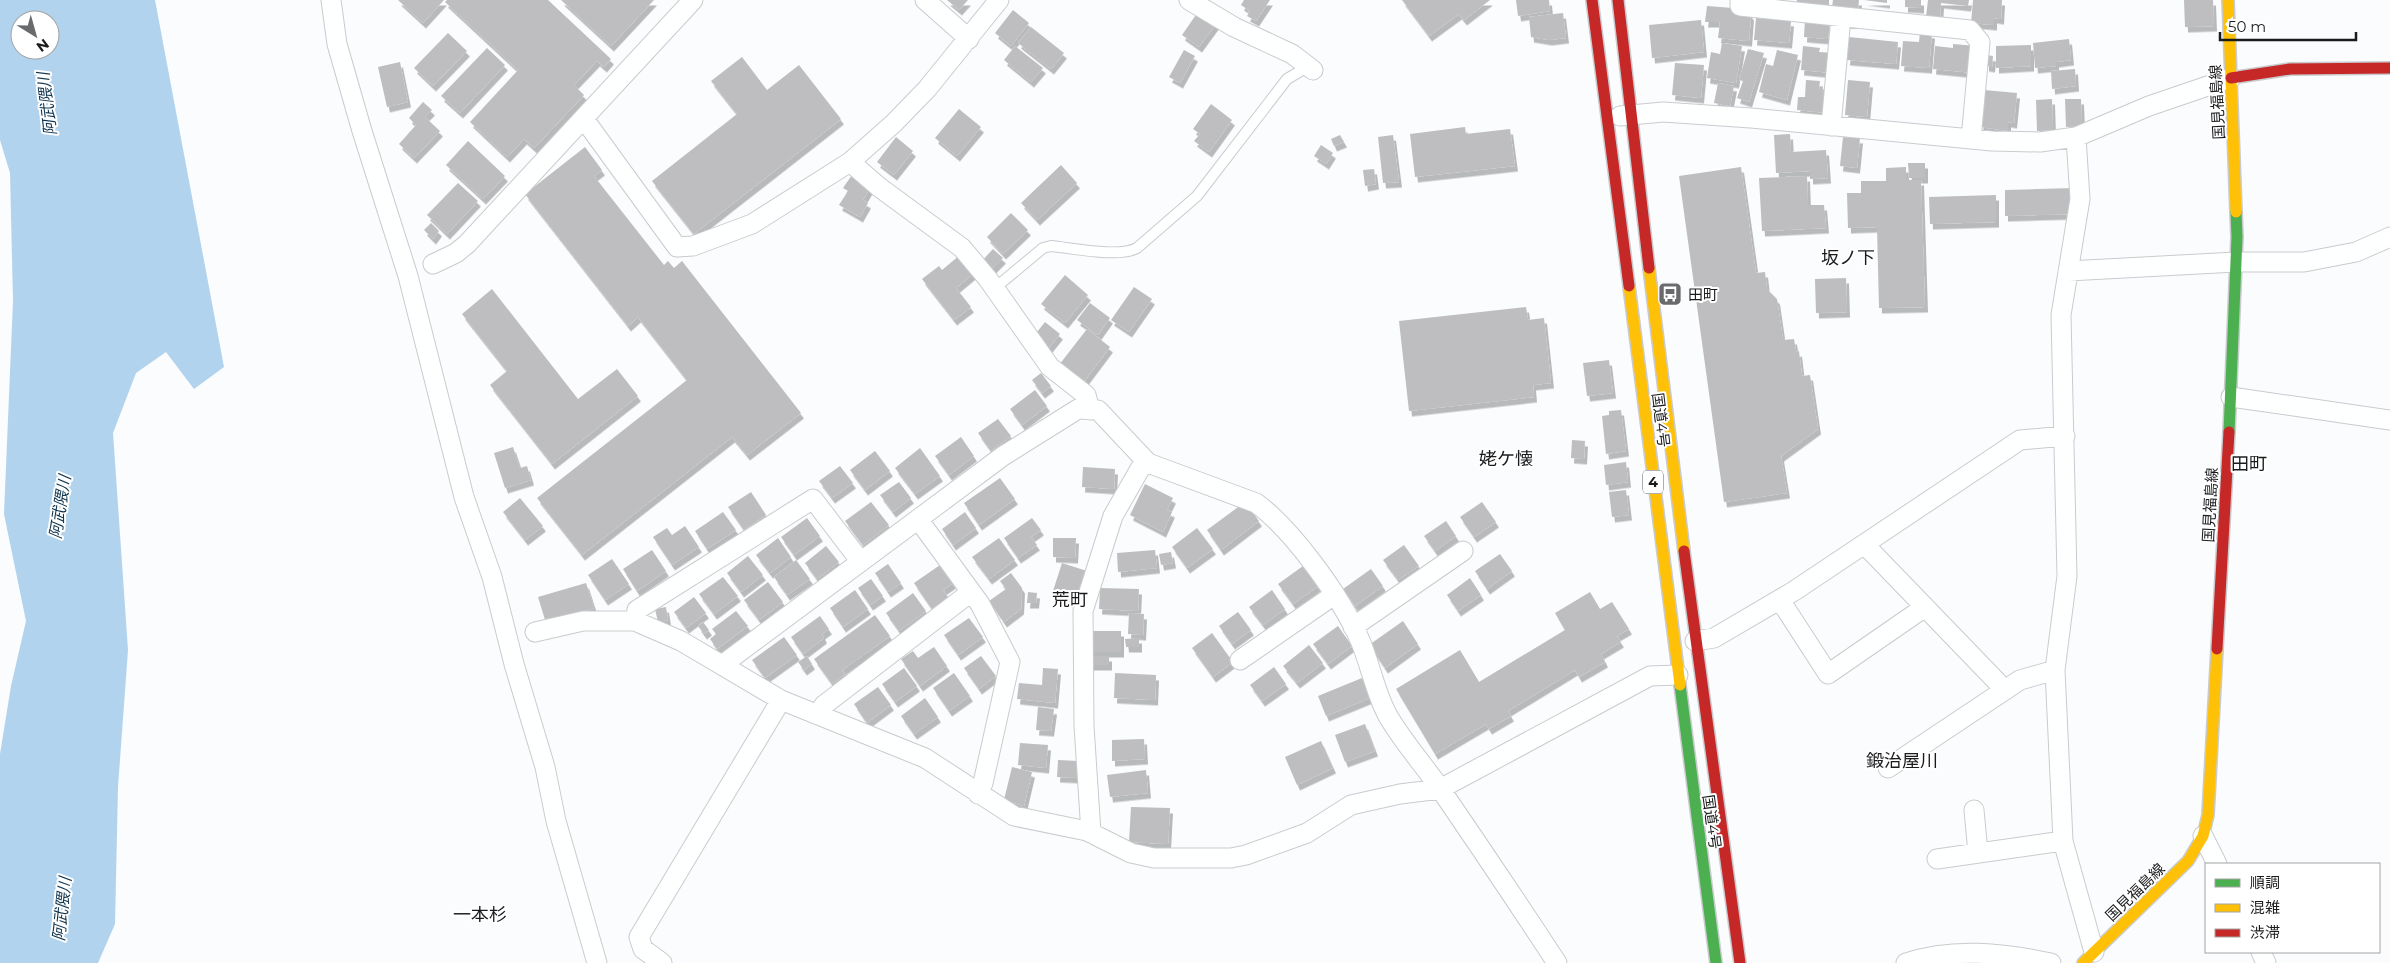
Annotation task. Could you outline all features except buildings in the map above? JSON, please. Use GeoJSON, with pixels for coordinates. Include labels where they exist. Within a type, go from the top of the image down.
{"type":"FeatureCollection","features":[{"type":"Feature","properties":{"kind":"main road","name":"国道4号"},"geometry":{"type":"LineString","coordinates":[[1592,0],[1716,963]]}},
{"type":"Feature","properties":{"kind":"main road","name":"国道4号"},"geometry":{"type":"LineString","coordinates":[[1618,0],[1633,114],[1665,408],[1740,963]]}},
{"type":"Feature","properties":{"kind":"main road","name":"国見福島線"},"geometry":{"type":"LineString","coordinates":[[2089,958],[2188,861],[2203,836],[2208,815],[2232,397],[2237,237],[2228,0]]}},
{"type":"Feature","properties":{"kind":"main road"},"geometry":{"type":"LineString","coordinates":[[2231,78],[2249,73],[2307,67],[2390,68]]}},
{"type":"Feature","properties":{"kind":"street"},"geometry":{"type":"LineString","coordinates":[[331,0],[340,53],[362,131],[408,276],[464,496],[492,577],[514,664],[545,768],[556,821],[597,963]]}},
{"type":"Feature","properties":{"kind":"street"},"geometry":{"type":"LineString","coordinates":[[433,264],[456,253],[467,244],[693,0]]}},
{"type":"Feature","properties":{"kind":"street"},"geometry":{"type":"LineString","coordinates":[[925,0],[969,39]]}},
{"type":"Feature","properties":{"kind":"street"},"geometry":{"type":"LineString","coordinates":[[584,119],[677,247],[693,246],[752,224],[850,162],[894,123],[927,89],[999,0]]}},
{"type":"Feature","properties":{"kind":"street"},"geometry":{"type":"LineString","coordinates":[[1189,0],[1234,27],[1279,46],[1311,68]]}},
{"type":"Feature","properties":{"kind":"street"},"geometry":{"type":"LineString","coordinates":[[1740,0],[1740,6],[1970,30],[1980,42],[1971,139]]}},
{"type":"Feature","properties":{"kind":"street"},"geometry":{"type":"LineString","coordinates":[[1831,126],[1841,17]]}},
{"type":"Feature","properties":{"kind":"street"},"geometry":{"type":"LineString","coordinates":[[1607,118],[1633,114],[1672,113],[2025,142],[2076,137],[2149,106],[2231,78]]}},
{"type":"Feature","properties":{"kind":"street"},"geometry":{"type":"LineString","coordinates":[[2076,137],[2080,199],[2061,315],[2067,576],[2055,670],[2063,841],[2089,958]]}},
{"type":"Feature","properties":{"kind":"street"},"geometry":{"type":"LineString","coordinates":[[850,162],[879,187],[962,248],[995,288],[1050,368],[1086,395],[1090,410]]}},
{"type":"Feature","properties":{"kind":"street"},"geometry":{"type":"LineString","coordinates":[[2068,271],[2236,262],[2304,262],[2356,252],[2390,238]]}},
{"type":"Feature","properties":{"kind":"street"},"geometry":{"type":"LineString","coordinates":[[2232,397],[2390,420]]}},
{"type":"Feature","properties":{"kind":"street"},"geometry":{"type":"LineString","coordinates":[[722,665],[1003,456],[1078,409],[1098,410],[1145,460],[1155,467],[1235,493],[1256,503],[1269,512],[1304,554],[1334,595],[1353,627],[1387,714],[1440,788],[1557,963]]}},
{"type":"Feature","properties":{"kind":"street"},"geometry":{"type":"LineString","coordinates":[[1695,641],[1714,638],[1780,600],[2020,440],[2065,436]]}},
{"type":"Feature","properties":{"kind":"street"},"geometry":{"type":"LineString","coordinates":[[1091,833],[1084,726],[1083,611],[1113,516],[1145,460]]}},
{"type":"Feature","properties":{"kind":"street"},"geometry":{"type":"LineString","coordinates":[[635,621],[637,610],[813,499],[861,562]]}},
{"type":"Feature","properties":{"kind":"street"},"geometry":{"type":"LineString","coordinates":[[918,520],[971,592],[1010,662],[986,774],[978,794]]}},
{"type":"Feature","properties":{"kind":"street"},"geometry":{"type":"LineString","coordinates":[[1865,545],[2005,690]]}},
{"type":"Feature","properties":{"kind":"street"},"geometry":{"type":"LineString","coordinates":[[1353,627],[1463,551]]}},
{"type":"Feature","properties":{"kind":"street"},"geometry":{"type":"LineString","coordinates":[[818,715],[824,705],[971,592]]}},
{"type":"Feature","properties":{"kind":"street"},"geometry":{"type":"LineString","coordinates":[[1240,660],[1334,595]]}},
{"type":"Feature","properties":{"kind":"street"},"geometry":{"type":"LineString","coordinates":[[1780,600],[1828,674],[1925,607]]}},
{"type":"Feature","properties":{"kind":"street"},"geometry":{"type":"LineString","coordinates":[[535,632],[582,621],[635,621],[681,641],[781,700],[925,758],[1014,816],[1091,833],[1130,854],[1191,859],[1231,858],[1307,833],[1351,805],[1440,788],[1650,676],[1678,675]]}},
{"type":"Feature","properties":{"kind":"street"},"geometry":{"type":"LineString","coordinates":[[1888,768],[2020,680],[2055,670]]}},
{"type":"Feature","properties":{"kind":"street"},"geometry":{"type":"LineString","coordinates":[[662,963],[642,949],[639,937],[781,700]]}},
{"type":"Feature","properties":{"kind":"street"},"geometry":{"type":"LineString","coordinates":[[1974,810],[1978,853]]}},
{"type":"Feature","properties":{"kind":"street"},"geometry":{"type":"LineString","coordinates":[[2203,836],[2216,863]]}},
{"type":"Feature","properties":{"kind":"street"},"geometry":{"type":"LineString","coordinates":[[1937,859],[2063,841]]}},
{"type":"Feature","properties":{"kind":"street"},"geometry":{"type":"LineString","coordinates":[[1906,963],[1926,956],[1964,953],[2008,954],[2051,963]]}},
{"type":"Feature","properties":{"kind":"lane"},"geometry":{"type":"LineString","coordinates":[[995,288],[1043,248],[1051,246],[1112,252],[1132,251],[1137,248],[1197,196],[1287,79],[1311,68]]}},
{"type":"Feature","properties":{"kind":"water","name":"阿武隈川"},"geometry":{"type":"Polygon","coordinates":[[[0,0],[155,0],[224,367],[194,389],[166,352],[136,373],[113,433],[128,650],[118,787],[115,924],[98,963],[0,963],[0,754],[11,686],[26,621],[4,514],[13,301],[10,173],[0,140],[0,0]]]}},
{"type":"Feature","properties":{"kind":"traffic: fast"},"geometry":{"type":"LineString","coordinates":[[2229,432],[2237,237],[2236,212]]}},
{"type":"Feature","properties":{"kind":"traffic: fast"},"geometry":{"type":"LineString","coordinates":[[1680,685],[1716,963]]}},
{"type":"Feature","properties":{"kind":"traffic: slow"},"geometry":{"type":"LineString","coordinates":[[2228,0],[2236,212]]}},
{"type":"Feature","properties":{"kind":"traffic: slow"},"geometry":{"type":"LineString","coordinates":[[1649,268],[1684,551]]}},
{"type":"Feature","properties":{"kind":"traffic: slow"},"geometry":{"type":"LineString","coordinates":[[1629,286],[1680,685]]}},
{"type":"Feature","properties":{"kind":"traffic: slow"},"geometry":{"type":"LineString","coordinates":[[2083,963],[2188,861],[2203,836],[2208,815],[2217,649]]}},
{"type":"Feature","properties":{"kind":"traffic: jam"},"geometry":{"type":"LineString","coordinates":[[1592,0],[1629,286]]}},
{"type":"Feature","properties":{"kind":"traffic: jam"},"geometry":{"type":"LineString","coordinates":[[1618,0],[1649,268]]}},
{"type":"Feature","properties":{"kind":"traffic: jam"},"geometry":{"type":"LineString","coordinates":[[2231,78],[2290,69],[2390,68]]}},
{"type":"Feature","properties":{"kind":"traffic: jam"},"geometry":{"type":"LineString","coordinates":[[2217,649],[2229,432]]}},
{"type":"Feature","properties":{"kind":"traffic: jam"},"geometry":{"type":"LineString","coordinates":[[1684,551],[1740,963]]}},
{"type":"Feature","properties":{"kind":"place","name":"田町"},"geometry":{"type":"Point","coordinates":[1670,294]}},
{"type":"Feature","properties":{"kind":"district","name":"坂ノ下"},"geometry":{"type":"Point","coordinates":[1848,258]}},
{"type":"Feature","properties":{"kind":"district","name":"姥ケ懐"},"geometry":{"type":"Point","coordinates":[1506,459]}},
{"type":"Feature","properties":{"kind":"district","name":"田町"},"geometry":{"type":"Point","coordinates":[2249,464]}},
{"type":"Feature","properties":{"kind":"district","name":"荒町"},"geometry":{"type":"Point","coordinates":[1070,600]}},
{"type":"Feature","properties":{"kind":"district","name":"鍛治屋川"},"geometry":{"type":"Point","coordinates":[1902,761]}},
{"type":"Feature","properties":{"kind":"district","name":"一本杉"},"geometry":{"type":"Point","coordinates":[480,915]}}]}
